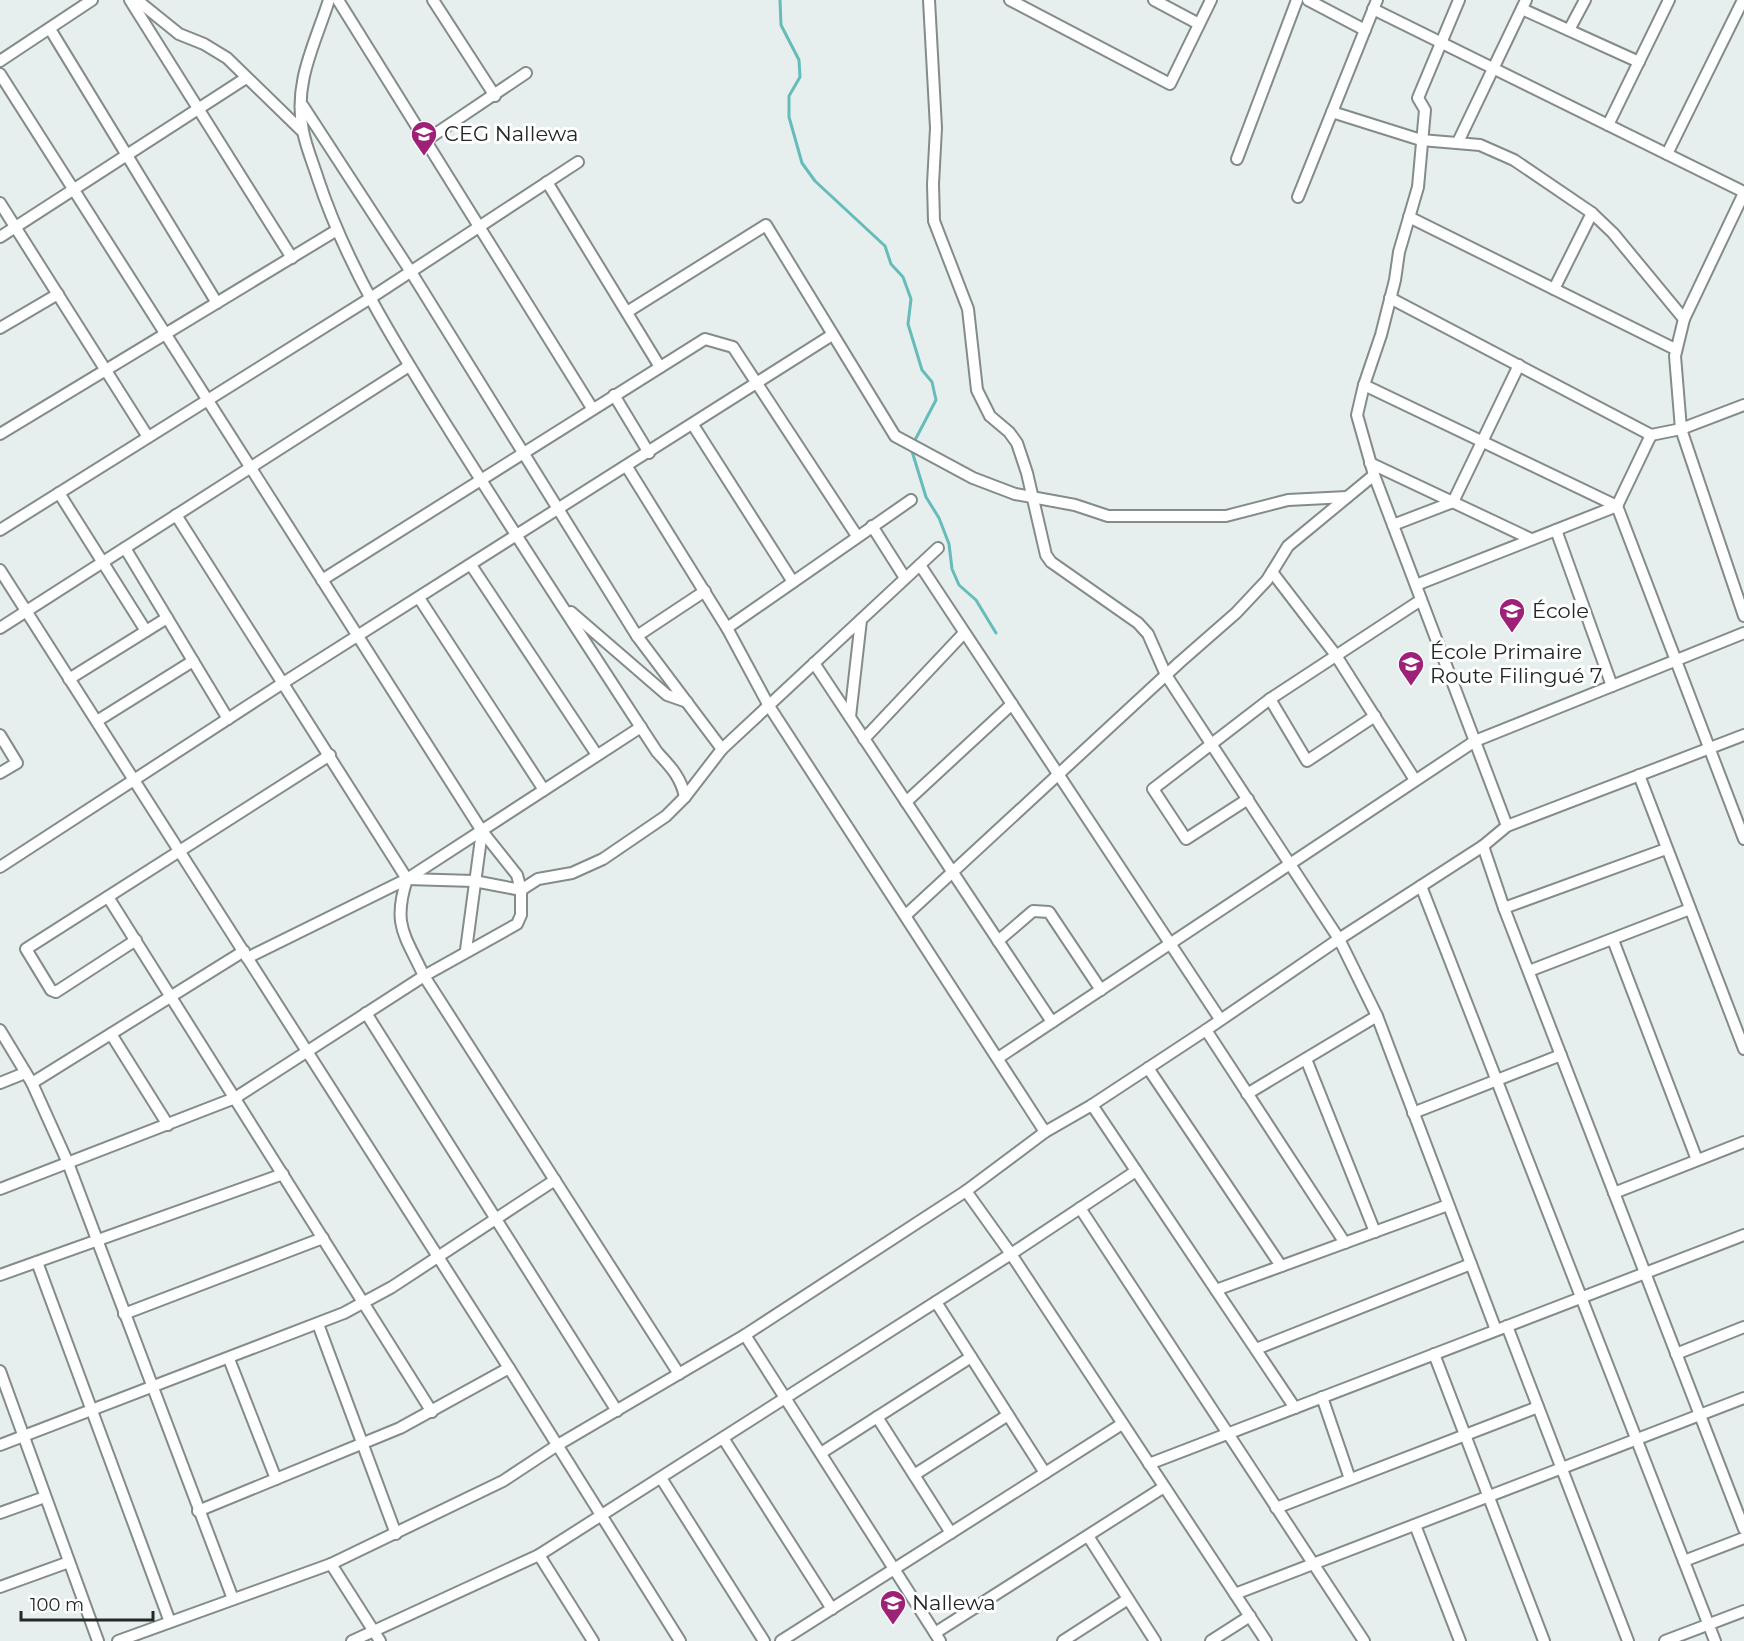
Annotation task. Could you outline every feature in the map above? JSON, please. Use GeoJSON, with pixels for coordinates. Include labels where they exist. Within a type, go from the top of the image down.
{"type":"FeatureCollection","features":[{"type":"Feature","properties":{"kind":"street"},"geometry":{"type":"LineString","coordinates":[[0,61],[92,0]]}},
{"type":"Feature","properties":{"kind":"street"},"geometry":{"type":"LineString","coordinates":[[130,0],[292,258]]}},
{"type":"Feature","properties":{"kind":"street"},"geometry":{"type":"LineString","coordinates":[[137,0],[179,34],[204,44],[226,58],[302,131]]}},
{"type":"Feature","properties":{"kind":"street"},"geometry":{"type":"LineString","coordinates":[[329,0],[305,63],[301,81],[302,131],[337,230],[369,299],[409,366],[516,536],[641,727],[682,782],[685,797]]}},
{"type":"Feature","properties":{"kind":"street"},"geometry":{"type":"LineString","coordinates":[[338,0],[592,408]]}},
{"type":"Feature","properties":{"kind":"street"},"geometry":{"type":"LineString","coordinates":[[433,0],[495,96]]}},
{"type":"Feature","properties":{"kind":"street"},"geometry":{"type":"LineString","coordinates":[[929,0],[936,128],[934,221],[968,309],[977,390],[990,416],[1009,432],[1017,443],[1027,473],[1030,497],[1046,555],[1144,629],[1166,675],[1340,939],[1377,1016],[1471,1264],[1538,1407],[1628,1641]]}},
{"type":"Feature","properties":{"kind":"street"},"geometry":{"type":"LineString","coordinates":[[1010,0],[1170,84],[1211,0]]}},
{"type":"Feature","properties":{"kind":"street"},"geometry":{"type":"LineString","coordinates":[[1154,0],[1199,24]]}},
{"type":"Feature","properties":{"kind":"street"},"geometry":{"type":"LineString","coordinates":[[1237,159],[1297,0]]}},
{"type":"Feature","properties":{"kind":"street"},"geometry":{"type":"LineString","coordinates":[[1308,0],[1365,30]]}},
{"type":"Feature","properties":{"kind":"street"},"geometry":{"type":"LineString","coordinates":[[1459,0],[1418,98],[1425,110],[1418,187],[1408,217],[1381,335],[1364,385],[1357,415],[1374,475],[1507,826]]}},
{"type":"Feature","properties":{"kind":"street"},"geometry":{"type":"LineString","coordinates":[[1569,30],[1585,0]]}},
{"type":"Feature","properties":{"kind":"street"},"geometry":{"type":"LineString","coordinates":[[1608,125],[1669,0]]}},
{"type":"Feature","properties":{"kind":"street"},"geometry":{"type":"LineString","coordinates":[[1667,154],[1743,0]]}},
{"type":"Feature","properties":{"kind":"street"},"geometry":{"type":"LineString","coordinates":[[1298,198],[1375,4],[1441,42],[1744,193],[1684,319],[1675,349],[1681,429],[1744,616]]}},
{"type":"Feature","properties":{"kind":"street"},"geometry":{"type":"LineString","coordinates":[[1458,141],[1524,4],[1569,30],[1639,62]]}},
{"type":"Feature","properties":{"kind":"street"},"geometry":{"type":"LineString","coordinates":[[50,29],[217,303]]}},
{"type":"Feature","properties":{"kind":"street"},"geometry":{"type":"LineString","coordinates":[[425,141],[526,73]]}},
{"type":"Feature","properties":{"kind":"street"},"geometry":{"type":"LineString","coordinates":[[0,74],[4,90],[74,189],[482,831],[513,869],[521,890],[521,915],[517,924],[466,950],[235,1098],[0,1189]]}},
{"type":"Feature","properties":{"kind":"street"},"geometry":{"type":"LineString","coordinates":[[0,237],[246,78]]}},
{"type":"Feature","properties":{"kind":"street"},"geometry":{"type":"LineString","coordinates":[[302,105],[411,272],[637,636],[722,748]]}},
{"type":"Feature","properties":{"kind":"street"},"geometry":{"type":"LineString","coordinates":[[1332,112],[1421,140],[1458,141],[1480,145],[1514,159],[1592,213],[1618,238],[1684,319]]}},
{"type":"Feature","properties":{"kind":"street"},"geometry":{"type":"LineString","coordinates":[[0,530],[369,299],[578,162]]}},
{"type":"Feature","properties":{"kind":"street"},"geometry":{"type":"LineString","coordinates":[[548,182],[660,367]]}},
{"type":"Feature","properties":{"kind":"street"},"geometry":{"type":"LineString","coordinates":[[0,203],[148,437]]}},
{"type":"Feature","properties":{"kind":"street"},"geometry":{"type":"LineString","coordinates":[[1554,289],[1592,213]]}},
{"type":"Feature","properties":{"kind":"street"},"geometry":{"type":"LineString","coordinates":[[1408,217],[1675,349]]}},
{"type":"Feature","properties":{"kind":"street"},"geometry":{"type":"LineString","coordinates":[[627,312],[766,225],[896,436],[973,478],[1015,494],[1075,505],[1108,516],[1226,516],[1288,500],[1347,497]]}},
{"type":"Feature","properties":{"kind":"street"},"geometry":{"type":"LineString","coordinates":[[0,434],[337,230]]}},
{"type":"Feature","properties":{"kind":"street"},"geometry":{"type":"LineString","coordinates":[[0,328],[58,294]]}},
{"type":"Feature","properties":{"kind":"street"},"geometry":{"type":"LineString","coordinates":[[1390,298],[1651,435],[1681,429],[1744,405]]}},
{"type":"Feature","properties":{"kind":"street"},"geometry":{"type":"LineString","coordinates":[[0,867],[283,683],[832,335]]}},
{"type":"Feature","properties":{"kind":"street"},"geometry":{"type":"LineString","coordinates":[[322,580],[482,482],[592,408],[705,339],[733,347],[857,537]]}},
{"type":"Feature","properties":{"kind":"street"},"geometry":{"type":"LineString","coordinates":[[1393,525],[1453,502],[1519,365]]}},
{"type":"Feature","properties":{"kind":"street"},"geometry":{"type":"LineString","coordinates":[[0,628],[409,366]]}},
{"type":"Feature","properties":{"kind":"street"},"geometry":{"type":"LineString","coordinates":[[1364,385],[1617,506],[1744,839]]}},
{"type":"Feature","properties":{"kind":"street"},"geometry":{"type":"LineString","coordinates":[[614,395],[649,453]]}},
{"type":"Feature","properties":{"kind":"street"},"geometry":{"type":"LineString","coordinates":[[693,425],[792,582]]}},
{"type":"Feature","properties":{"kind":"street"},"geometry":{"type":"LineString","coordinates":[[1416,585],[1617,506],[1651,435]]}},
{"type":"Feature","properties":{"kind":"street"},"geometry":{"type":"LineString","coordinates":[[1370,463],[1531,540]]}},
{"type":"Feature","properties":{"kind":"street"},"geometry":{"type":"LineString","coordinates":[[627,467],[727,628],[769,706],[1045,1132]]}},
{"type":"Feature","properties":{"kind":"street"},"geometry":{"type":"LineString","coordinates":[[906,915],[1236,613],[1272,572],[1288,546],[1374,475]]}},
{"type":"Feature","properties":{"kind":"street"},"geometry":{"type":"LineString","coordinates":[[59,493],[146,631]]}},
{"type":"Feature","properties":{"kind":"street"},"geometry":{"type":"LineString","coordinates":[[727,628],[911,500]]}},
{"type":"Feature","properties":{"kind":"street"},"geometry":{"type":"LineString","coordinates":[[176,515],[407,879]]}},
{"type":"Feature","properties":{"kind":"street"},"geometry":{"type":"LineString","coordinates":[[872,526],[905,579]]}},
{"type":"Feature","properties":{"kind":"street"},"geometry":{"type":"LineString","coordinates":[[1556,530],[1612,686]]}},
{"type":"Feature","properties":{"kind":"street"},"geometry":{"type":"LineString","coordinates":[[125,548],[228,719]]}},
{"type":"Feature","properties":{"kind":"street"},"geometry":{"type":"LineString","coordinates":[[407,879],[474,881],[521,890],[538,879],[572,873],[603,859],[666,816],[685,797],[722,748],[938,548]]}},
{"type":"Feature","properties":{"kind":"street"},"geometry":{"type":"LineString","coordinates":[[471,565],[597,755]]}},
{"type":"Feature","properties":{"kind":"street"},"geometry":{"type":"LineString","coordinates":[[920,565],[1220,1019]]}},
{"type":"Feature","properties":{"kind":"street"},"geometry":{"type":"LineString","coordinates":[[0,570],[509,1368],[680,1641]]}},
{"type":"Feature","properties":{"kind":"street"},"geometry":{"type":"LineString","coordinates":[[1272,572],[1335,654],[1416,780]]}},
{"type":"Feature","properties":{"kind":"street"},"geometry":{"type":"LineString","coordinates":[[637,636],[705,591]]}},
{"type":"Feature","properties":{"kind":"street"},"geometry":{"type":"LineString","coordinates":[[419,598],[544,790]]}},
{"type":"Feature","properties":{"kind":"street"},"geometry":{"type":"LineString","coordinates":[[1248,799],[1186,839],[1154,789],[1270,699],[1335,654],[1421,600]]}},
{"type":"Feature","properties":{"kind":"street"},"geometry":{"type":"LineString","coordinates":[[561,603],[667,695],[687,702]]}},
{"type":"Feature","properties":{"kind":"street"},"geometry":{"type":"LineString","coordinates":[[69,679],[167,618]]}},
{"type":"Feature","properties":{"kind":"street"},"geometry":{"type":"LineString","coordinates":[[850,717],[861,620]]}},
{"type":"Feature","properties":{"kind":"street"},"geometry":{"type":"LineString","coordinates":[[864,739],[964,633]]}},
{"type":"Feature","properties":{"kind":"street"},"geometry":{"type":"LineString","coordinates":[[998,1058],[1475,741],[1744,633]]}},
{"type":"Feature","properties":{"kind":"street"},"geometry":{"type":"LineString","coordinates":[[97,722],[193,660]]}},
{"type":"Feature","properties":{"kind":"street"},"geometry":{"type":"LineString","coordinates":[[814,663],[1052,1022]]}},
{"type":"Feature","properties":{"kind":"street"},"geometry":{"type":"LineString","coordinates":[[1270,699],[1307,761],[1375,716]]}},
{"type":"Feature","properties":{"kind":"street"},"geometry":{"type":"LineString","coordinates":[[906,802],[1012,704]]}},
{"type":"Feature","properties":{"kind":"street"},"geometry":{"type":"LineString","coordinates":[[0,1083],[29,1078],[111,1034],[171,996],[245,954],[407,879],[641,727]]}},
{"type":"Feature","properties":{"kind":"street"},"geometry":{"type":"LineString","coordinates":[[0,735],[17,763],[0,773]]}},
{"type":"Feature","properties":{"kind":"street"},"geometry":{"type":"LineString","coordinates":[[118,1641],[331,1563],[503,1481],[556,1446],[745,1335],[966,1191],[1045,1132],[1092,1105],[1206,1030],[1483,846],[1507,826],[1744,735]]}},
{"type":"Feature","properties":{"kind":"street"},"geometry":{"type":"LineString","coordinates":[[136,940],[56,992],[51,990],[26,949],[330,755]]}},
{"type":"Feature","properties":{"kind":"street"},"geometry":{"type":"LineString","coordinates":[[1638,776],[1744,1049]]}},
{"type":"Feature","properties":{"kind":"street"},"geometry":{"type":"LineString","coordinates":[[466,950],[482,831]]}},
{"type":"Feature","properties":{"kind":"street"},"geometry":{"type":"LineString","coordinates":[[1483,846],[1504,908],[1744,1529]]}},
{"type":"Feature","properties":{"kind":"street"},"geometry":{"type":"LineString","coordinates":[[1504,908],[1666,849]]}},
{"type":"Feature","properties":{"kind":"street"},"geometry":{"type":"LineString","coordinates":[[407,879],[399,903],[399,920],[424,976],[679,1374]]}},
{"type":"Feature","properties":{"kind":"street"},"geometry":{"type":"LineString","coordinates":[[1421,886],[1715,1641]]}},
{"type":"Feature","properties":{"kind":"street"},"geometry":{"type":"LineString","coordinates":[[108,897],[432,1412]]}},
{"type":"Feature","properties":{"kind":"street"},"geometry":{"type":"LineString","coordinates":[[1529,971],[1690,909]]}},
{"type":"Feature","properties":{"kind":"street"},"geometry":{"type":"LineString","coordinates":[[998,941],[1033,911],[1049,912],[1101,990]]}},
{"type":"Feature","properties":{"kind":"street"},"geometry":{"type":"LineString","coordinates":[[1613,940],[1697,1160]]}},
{"type":"Feature","properties":{"kind":"street"},"geometry":{"type":"LineString","coordinates":[[366,1013],[617,1411]]}},
{"type":"Feature","properties":{"kind":"street"},"geometry":{"type":"LineString","coordinates":[[1247,1094],[1377,1016]]}},
{"type":"Feature","properties":{"kind":"street"},"geometry":{"type":"LineString","coordinates":[[0,1030],[29,1078],[68,1163],[233,1599]]}},
{"type":"Feature","properties":{"kind":"street"},"geometry":{"type":"LineString","coordinates":[[1206,1030],[1345,1243]]}},
{"type":"Feature","properties":{"kind":"street"},"geometry":{"type":"LineString","coordinates":[[111,1034],[168,1125]]}},
{"type":"Feature","properties":{"kind":"street"},"geometry":{"type":"LineString","coordinates":[[1413,1113],[1561,1055]]}},
{"type":"Feature","properties":{"kind":"street"},"geometry":{"type":"LineString","coordinates":[[1306,1059],[1375,1232]]}},
{"type":"Feature","properties":{"kind":"street"},"geometry":{"type":"LineString","coordinates":[[1148,1068],[1281,1266]]}},
{"type":"Feature","properties":{"kind":"street"},"geometry":{"type":"LineString","coordinates":[[1092,1105],[1295,1408]]}},
{"type":"Feature","properties":{"kind":"street"},"geometry":{"type":"LineString","coordinates":[[1614,1193],[1744,1142]]}},
{"type":"Feature","properties":{"kind":"street"},"geometry":{"type":"LineString","coordinates":[[352,1641],[377,1637],[539,1555],[1011,1254],[1136,1171]]}},
{"type":"Feature","properties":{"kind":"street"},"geometry":{"type":"LineString","coordinates":[[0,1275],[283,1174]]}},
{"type":"Feature","properties":{"kind":"street"},"geometry":{"type":"LineString","coordinates":[[0,1445],[229,1359],[364,1303],[555,1180]]}},
{"type":"Feature","properties":{"kind":"street"},"geometry":{"type":"LineString","coordinates":[[966,1191],[1011,1254],[1266,1641]]}},
{"type":"Feature","properties":{"kind":"street"},"geometry":{"type":"LineString","coordinates":[[1216,1290],[1448,1205]]}},
{"type":"Feature","properties":{"kind":"street"},"geometry":{"type":"LineString","coordinates":[[1080,1208],[1230,1433],[1276,1508],[1364,1641]]}},
{"type":"Feature","properties":{"kind":"street"},"geometry":{"type":"LineString","coordinates":[[1149,1464],[1744,1235]]}},
{"type":"Feature","properties":{"kind":"street"},"geometry":{"type":"LineString","coordinates":[[124,1314],[322,1238]]}},
{"type":"Feature","properties":{"kind":"street"},"geometry":{"type":"LineString","coordinates":[[37,1262],[170,1622]]}},
{"type":"Feature","properties":{"kind":"street"},"geometry":{"type":"LineString","coordinates":[[1256,1349],[1471,1264]]}},
{"type":"Feature","properties":{"kind":"street"},"geometry":{"type":"LineString","coordinates":[[936,1302],[1045,1473]]}},
{"type":"Feature","properties":{"kind":"street"},"geometry":{"type":"LineString","coordinates":[[318,1324],[396,1534]]}},
{"type":"Feature","properties":{"kind":"street"},"geometry":{"type":"LineString","coordinates":[[1676,1354],[1744,1327]]}},
{"type":"Feature","properties":{"kind":"street"},"geometry":{"type":"LineString","coordinates":[[745,1335],[937,1637],[1164,1487]]}},
{"type":"Feature","properties":{"kind":"street"},"geometry":{"type":"LineString","coordinates":[[1434,1354],[1544,1641]]}},
{"type":"Feature","properties":{"kind":"street"},"geometry":{"type":"LineString","coordinates":[[821,1453],[971,1357]]}},
{"type":"Feature","properties":{"kind":"street"},"geometry":{"type":"LineString","coordinates":[[229,1359],[276,1479]]}},
{"type":"Feature","properties":{"kind":"street"},"geometry":{"type":"LineString","coordinates":[[198,1511],[363,1444],[432,1412],[509,1368]]}},
{"type":"Feature","properties":{"kind":"street"},"geometry":{"type":"LineString","coordinates":[[0,1371],[98,1641]]}},
{"type":"Feature","properties":{"kind":"street"},"geometry":{"type":"LineString","coordinates":[[1322,1397],[1350,1479]]}},
{"type":"Feature","properties":{"kind":"street"},"geometry":{"type":"LineString","coordinates":[[1235,1594],[1744,1398]]}},
{"type":"Feature","properties":{"kind":"street"},"geometry":{"type":"LineString","coordinates":[[1276,1508],[1538,1407]]}},
{"type":"Feature","properties":{"kind":"street"},"geometry":{"type":"LineString","coordinates":[[914,1475],[1008,1415]]}},
{"type":"Feature","properties":{"kind":"street"},"geometry":{"type":"LineString","coordinates":[[877,1417],[951,1533]]}},
{"type":"Feature","properties":{"kind":"street"},"geometry":{"type":"LineString","coordinates":[[781,1641],[1122,1424]]}},
{"type":"Feature","properties":{"kind":"street"},"geometry":{"type":"LineString","coordinates":[[723,1438],[832,1609]]}},
{"type":"Feature","properties":{"kind":"street"},"geometry":{"type":"LineString","coordinates":[[661,1478],[764,1641]]}},
{"type":"Feature","properties":{"kind":"street"},"geometry":{"type":"LineString","coordinates":[[0,1513],[45,1497]]}},
{"type":"Feature","properties":{"kind":"street"},"geometry":{"type":"LineString","coordinates":[[1415,1525],[1460,1641]]}},
{"type":"Feature","properties":{"kind":"street"},"geometry":{"type":"LineString","coordinates":[[1088,1536],[1155,1641]]}},
{"type":"Feature","properties":{"kind":"street"},"geometry":{"type":"LineString","coordinates":[[1684,1561],[1744,1538]]}},
{"type":"Feature","properties":{"kind":"street"},"geometry":{"type":"LineString","coordinates":[[539,1555],[593,1641]]}},
{"type":"Feature","properties":{"kind":"street"},"geometry":{"type":"LineString","coordinates":[[0,1587],[69,1562]]}},
{"type":"Feature","properties":{"kind":"street"},"geometry":{"type":"LineString","coordinates":[[331,1563],[377,1637]]}},
{"type":"Feature","properties":{"kind":"street"},"geometry":{"type":"LineString","coordinates":[[1063,1641],[1128,1599]]}},
{"type":"Feature","properties":{"kind":"street"},"geometry":{"type":"LineString","coordinates":[[1665,1641],[1744,1611]]}},
{"type":"Feature","properties":{"kind":"street"},"geometry":{"type":"LineString","coordinates":[[1211,1641],[1250,1616]]}},
{"type":"Feature","properties":{"kind":"waterway"},"geometry":{"type":"LineString","coordinates":[[780,0],[781,25],[799,60],[800,77],[789,96],[789,117],[802,163],[815,181],[885,246],[891,264],[903,277],[911,299],[908,324],[922,370],[932,382],[936,400],[914,442]]}},
{"type":"Feature","properties":{"kind":"waterway"},"geometry":{"type":"LineString","coordinates":[[911,448],[926,497],[939,518],[949,544],[952,569],[959,585],[976,600],[996,633]]}},
{"type":"Feature","properties":{"kind":"place","name":"CEG Nallewa"},"geometry":{"type":"Point","coordinates":[424,157]}},
{"type":"Feature","properties":{"kind":"place","name":"École"},"geometry":{"type":"Point","coordinates":[1512,634]}},
{"type":"Feature","properties":{"kind":"place","name":"École Primaire Route Filingué 7"},"geometry":{"type":"Point","coordinates":[1411,687]}},
{"type":"Feature","properties":{"kind":"place","name":"Nallewa"},"geometry":{"type":"Point","coordinates":[893,1626]}}]}
